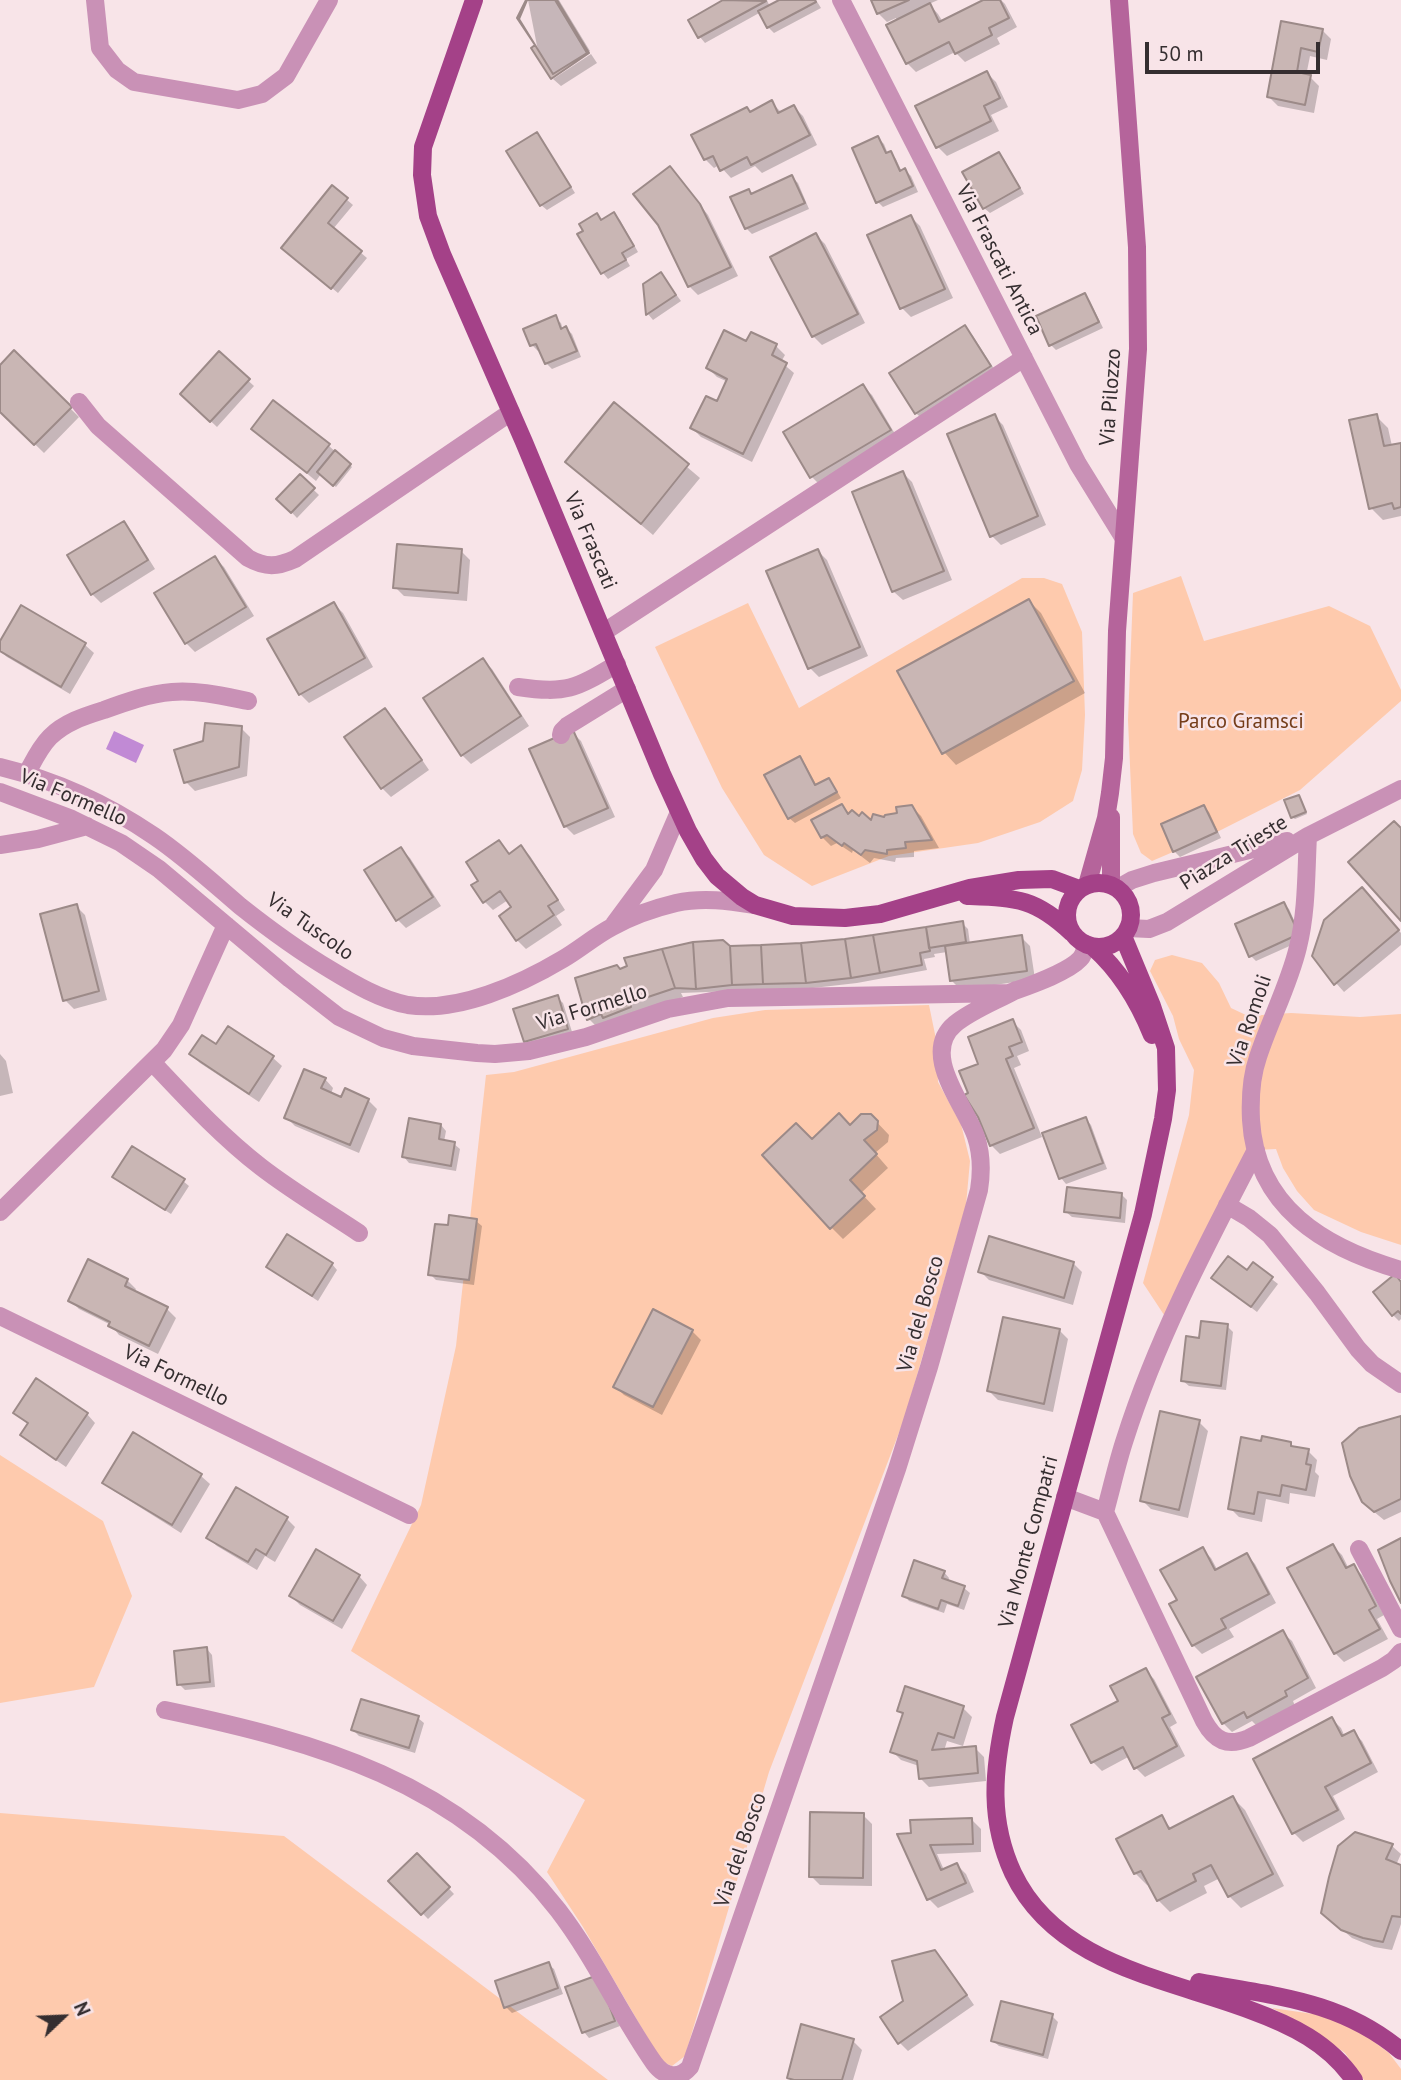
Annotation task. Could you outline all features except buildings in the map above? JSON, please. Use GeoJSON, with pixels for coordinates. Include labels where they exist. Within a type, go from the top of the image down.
{"type":"FeatureCollection","features":[{"type":"Feature","properties":{"kind":"main road","name":"Via Frascati"},"geometry":{"type":"LineString","coordinates":[[474,0],[423,147],[422,175],[428,216],[679,812],[711,869],[730,888],[755,905],[793,916],[845,918],[880,914],[970,888],[1019,880],[1052,878],[1083,887]]}},
{"type":"Feature","properties":{"kind":"main road","name":"Via Pilozzo"},"geometry":{"type":"LineString","coordinates":[[1083,887],[1106,818],[1110,797],[1114,758],[1117,631],[1137,369],[1139,298],[1119,0]]}},
{"type":"Feature","properties":{"kind":"main road","name":"Via Pilozzo"},"geometry":{"type":"LineString","coordinates":[[1110,797],[1114,886]]}},
{"type":"Feature","properties":{"kind":"main road"},"geometry":{"type":"LineString","coordinates":[[1097,882],[1114,886],[1127,900],[1130,909],[1126,932],[1109,946],[1085,942],[1070,926],[1068,906],[1083,887],[1097,882]]}},
{"type":"Feature","properties":{"kind":"main road","name":"Via Frascati"},"geometry":{"type":"LineString","coordinates":[[933,900],[961,896],[1021,900],[1054,916],[1085,942]]}},
{"type":"Feature","properties":{"kind":"main road","name":"Via Monte Compatri"},"geometry":{"type":"LineString","coordinates":[[1126,932],[1166,1048],[1163,1119],[1148,1195],[1000,1738],[995,1786],[996,1822],[1004,1852],[1026,1897],[1041,1916],[1061,1933],[1084,1948],[1130,1970],[1219,1998],[1287,2024],[1326,2049],[1346,2068],[1354,2080]]}},
{"type":"Feature","properties":{"kind":"main road","name":"Via Monte Compatri"},"geometry":{"type":"LineString","coordinates":[[1085,942],[1105,957],[1136,1003],[1167,1071]]}},
{"type":"Feature","properties":{"kind":"main road","name":"Via Monte Compatri"},"geometry":{"type":"LineString","coordinates":[[1130,1970],[1318,2005],[1369,2026],[1401,2051]]}},
{"type":"Feature","properties":{"kind":"street"},"geometry":{"type":"LineString","coordinates":[[95,0],[100,48],[117,70],[134,82],[238,100],[262,94],[286,76],[329,0]]}},
{"type":"Feature","properties":{"kind":"street","name":"Via Frascati Antica"},"geometry":{"type":"LineString","coordinates":[[841,0],[1078,464],[1124,537]]}},
{"type":"Feature","properties":{"kind":"street"},"geometry":{"type":"LineString","coordinates":[[604,632],[1024,358]]}},
{"type":"Feature","properties":{"kind":"street"},"geometry":{"type":"LineString","coordinates":[[79,402],[98,426],[248,558],[270,567],[295,559],[511,412]]}},
{"type":"Feature","properties":{"kind":"street"},"geometry":{"type":"LineString","coordinates":[[518,687],[546,691],[565,690],[585,683],[617,664]]}},
{"type":"Feature","properties":{"kind":"street"},"geometry":{"type":"LineString","coordinates":[[561,735],[567,726],[627,690]]}},
{"type":"Feature","properties":{"kind":"street"},"geometry":{"type":"LineString","coordinates":[[27,773],[43,745],[57,730],[76,720],[133,700],[172,692],[187,692],[248,701]]}},
{"type":"Feature","properties":{"kind":"street","name":"Via Tuscolo"},"geometry":{"type":"LineString","coordinates":[[0,766],[27,773],[89,799],[154,835],[278,935],[349,981],[409,1005],[440,1005],[490,993],[546,968],[612,927]]}},
{"type":"Feature","properties":{"kind":"street"},"geometry":{"type":"LineString","coordinates":[[1308,836],[1401,789]]}},
{"type":"Feature","properties":{"kind":"street","name":"Via Formello"},"geometry":{"type":"LineString","coordinates":[[0,792],[87,825],[115,839],[146,860],[339,1017],[383,1038],[413,1046],[495,1054],[529,1051],[586,1037],[668,1009],[728,998],[1013,991]]}},
{"type":"Feature","properties":{"kind":"street"},"geometry":{"type":"LineString","coordinates":[[612,927],[654,870],[679,812]]}},
{"type":"Feature","properties":{"kind":"street"},"geometry":{"type":"LineString","coordinates":[[0,845],[38,839],[87,825]]}},
{"type":"Feature","properties":{"kind":"street","name":"Piazza Trieste"},"geometry":{"type":"LineString","coordinates":[[1114,886],[1154,873],[1308,836]]}},
{"type":"Feature","properties":{"kind":"street","name":"Piazza Trieste"},"geometry":{"type":"LineString","coordinates":[[1126,932],[1149,929],[1167,922],[1308,836]]}},
{"type":"Feature","properties":{"kind":"street","name":"Via Romoli"},"geometry":{"type":"LineString","coordinates":[[1308,836],[1303,921],[1297,949],[1258,1057],[1252,1086],[1250,1111],[1255,1150],[1267,1183],[1297,1218],[1347,1249],[1401,1270]]}},
{"type":"Feature","properties":{"kind":"street"},"geometry":{"type":"LineString","coordinates":[[612,927],[651,910],[692,900],[755,905]]}},
{"type":"Feature","properties":{"kind":"street"},"geometry":{"type":"LineString","coordinates":[[0,1212],[153,1063],[171,1042],[226,925]]}},
{"type":"Feature","properties":{"kind":"street"},"geometry":{"type":"LineString","coordinates":[[1013,991],[1079,961],[1084,954],[1085,942]]}},
{"type":"Feature","properties":{"kind":"street","name":"Via del Bosco"},"geometry":{"type":"LineString","coordinates":[[164,1710],[262,1733],[335,1755],[392,1778],[445,1807],[504,1852],[547,1896],[589,1953],[645,2051],[662,2073],[670,2079],[679,2079],[687,2073],[695,2074],[897,1469],[945,1314],[979,1190],[982,1167],[976,1136],[949,1084],[943,1060],[944,1040],[955,1024],[1013,991]]}},
{"type":"Feature","properties":{"kind":"street"},"geometry":{"type":"LineString","coordinates":[[153,1063],[218,1131],[246,1155],[277,1179],[359,1233]]}},
{"type":"Feature","properties":{"kind":"street"},"geometry":{"type":"LineString","coordinates":[[1255,1150],[1150,1370],[1125,1437],[1105,1512],[1204,1721],[1220,1741],[1237,1742],[1249,1738],[1382,1668],[1394,1661],[1401,1652]]}},
{"type":"Feature","properties":{"kind":"street"},"geometry":{"type":"LineString","coordinates":[[1227,1205],[1270,1235],[1358,1349],[1372,1364],[1401,1384]]}},
{"type":"Feature","properties":{"kind":"street","name":"Via Formello"},"geometry":{"type":"LineString","coordinates":[[0,1316],[409,1515]]}},
{"type":"Feature","properties":{"kind":"street"},"geometry":{"type":"LineString","coordinates":[[1065,1497],[1105,1512]]}},
{"type":"Feature","properties":{"kind":"street"},"geometry":{"type":"LineString","coordinates":[[1359,1549],[1401,1629]]}},
{"type":"Feature","properties":{"kind":"green space","name":"Parco Gramsci"},"geometry":{"type":"Polygon","coordinates":[[[1181,576],[1204,641],[1329,606],[1370,626],[1401,690],[1401,701],[1300,790],[1217,832],[1204,805],[1161,824],[1173,852],[1152,861],[1141,853],[1133,834],[1128,720],[1133,593],[1181,576]]]}},
{"type":"Feature","properties":{"kind":"green space"},"geometry":{"type":"Polygon","coordinates":[[[1022,578],[1044,578],[1062,584],[1082,632],[1085,715],[1082,770],[1073,801],[1040,822],[978,843],[889,856],[812,886],[764,855],[722,788],[655,647],[748,603],[799,708],[1022,578]]]}},
{"type":"Feature","properties":{"kind":"green space"},"geometry":{"type":"Polygon","coordinates":[[[1172,955],[1202,963],[1219,983],[1231,1008],[1248,1016],[1291,1013],[1360,1017],[1401,1014],[1401,1245],[1361,1232],[1314,1210],[1297,1191],[1283,1168],[1276,1149],[1256,1150],[1170,1324],[1143,1283],[1189,1115],[1194,1070],[1179,1039],[1173,1016],[1150,971],[1155,960],[1172,955]]]}},
{"type":"Feature","properties":{"kind":"green space"},"geometry":{"type":"Polygon","coordinates":[[[929,1005],[937,1044],[938,1082],[961,1124],[970,1161],[966,1205],[905,1417],[769,1772],[685,2056],[672,2066],[661,2061],[583,1927],[547,1872],[585,1800],[351,1651],[421,1505],[456,1346],[486,1075],[514,1072],[713,1018],[765,1010],[929,1005]]]}},
{"type":"Feature","properties":{"kind":"green space"},"geometry":{"type":"Polygon","coordinates":[[[0,1455],[103,1521],[132,1596],[94,1687],[0,1703],[0,1455]]]}},
{"type":"Feature","properties":{"kind":"green space"},"geometry":{"type":"Polygon","coordinates":[[[0,1813],[284,1836],[608,2080],[0,2080],[0,1813]]]}},
{"type":"Feature","properties":{"kind":"green space"},"geometry":{"type":"Polygon","coordinates":[[[1272,2008],[1334,2017],[1360,2031],[1389,2053],[1401,2069],[1401,2080],[1364,2080],[1345,2053],[1310,2028],[1272,2008]]]}},
{"type":"Feature","properties":{"kind":"shaded area"},"geometry":{"type":"Polygon","coordinates":[[[114,731],[144,745],[136,763],[106,749],[114,731]]]}}]}
